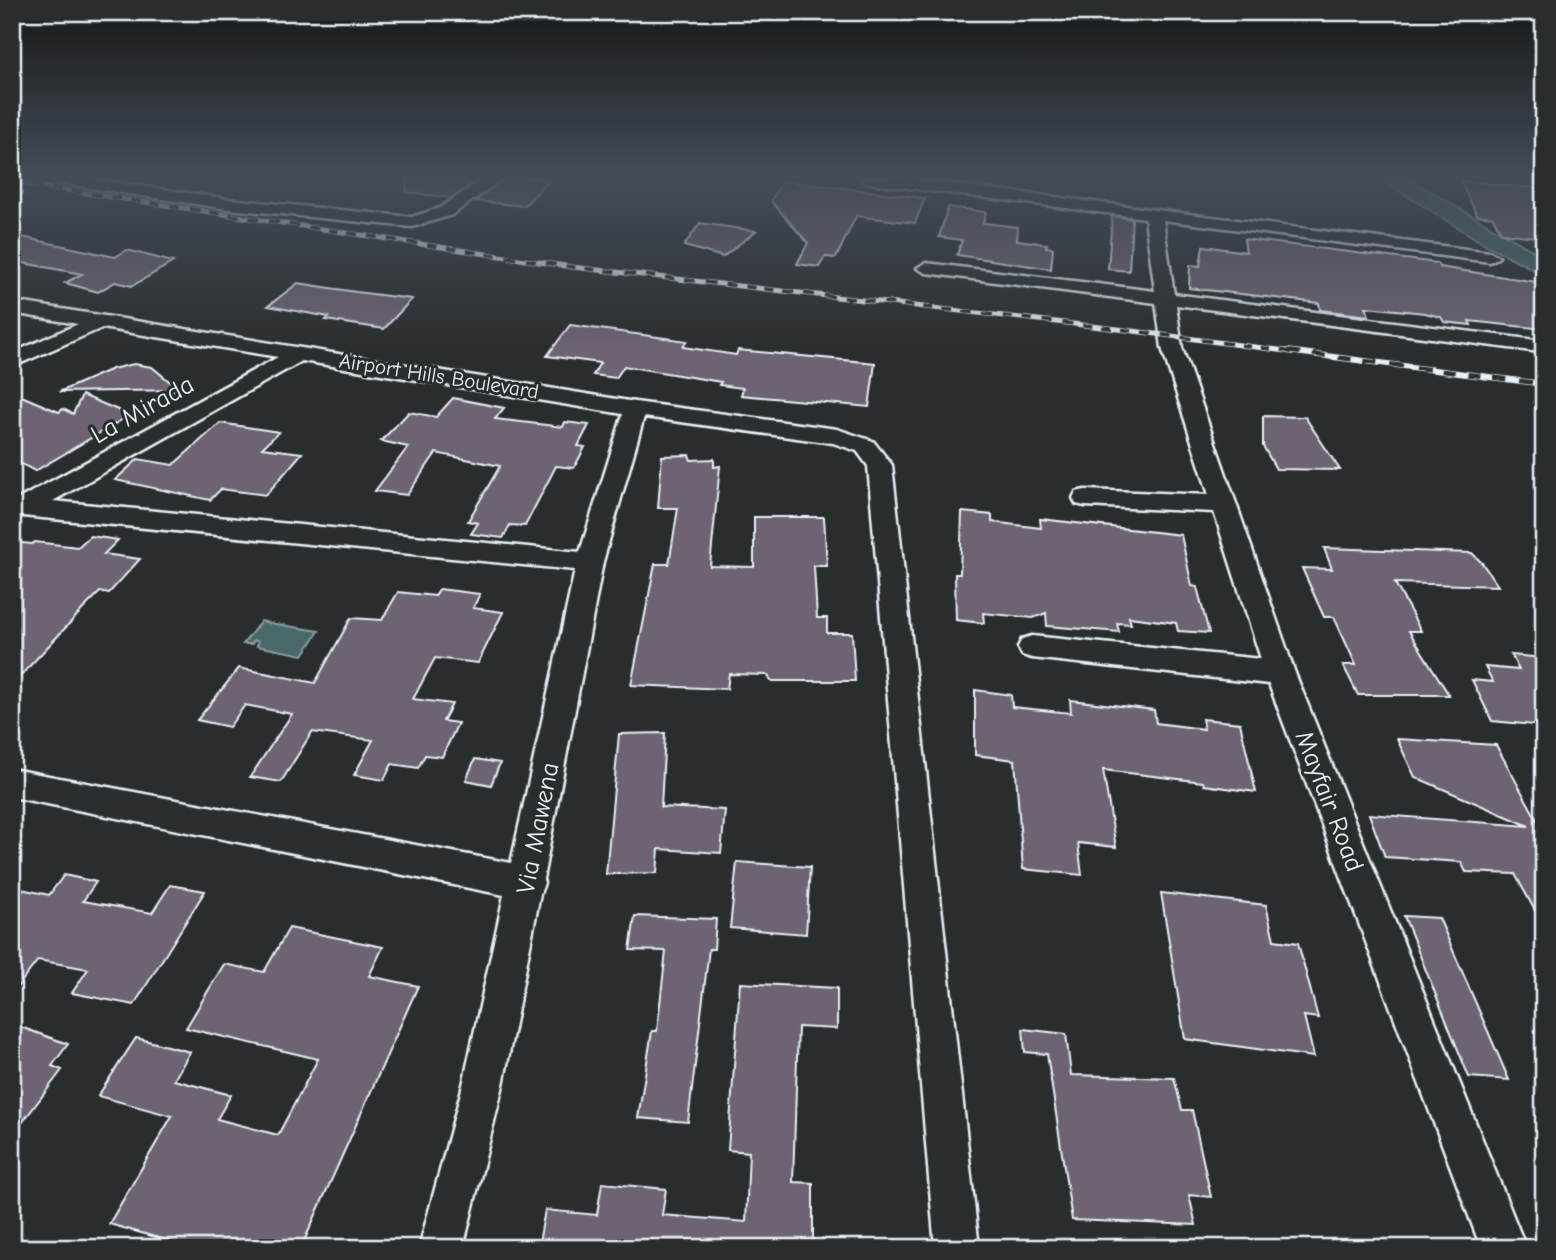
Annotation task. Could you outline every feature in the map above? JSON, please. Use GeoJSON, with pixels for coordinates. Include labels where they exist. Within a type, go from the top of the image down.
{"type":"FeatureCollection","features":[{"type":"Feature","properties":{"kind":"street","name":"Mayfair Road"},"geometry":{"type":"LineString","coordinates":[[1156,237],[1172,348],[1280,673],[1504,1248]]}},
{"type":"Feature","properties":{"kind":"street"},"geometry":{"type":"LineString","coordinates":[[1339,237],[1490,257]]}},
{"type":"Feature","properties":{"kind":"street"},"geometry":{"type":"LineString","coordinates":[[926,268],[1540,346]]}},
{"type":"Feature","properties":{"kind":"street","name":"Airport Hills Boulevard"},"geometry":{"type":"LineString","coordinates":[[12,307],[635,409],[837,436],[865,446],[880,465],[957,1248]]}},
{"type":"Feature","properties":{"kind":"street"},"geometry":{"type":"LineString","coordinates":[[12,361],[102,320]]}},
{"type":"Feature","properties":{"kind":"street","name":"La Mirada"},"geometry":{"type":"LineString","coordinates":[[18,510],[300,353]]}},
{"type":"Feature","properties":{"kind":"street","name":"Via Mawena"},"geometry":{"type":"LineString","coordinates":[[441,1248],[483,1085],[527,883],[590,562],[635,409]]}},
{"type":"Feature","properties":{"kind":"street"},"geometry":{"type":"LineString","coordinates":[[1085,498],[1224,504]]}},
{"type":"Feature","properties":{"kind":"street"},"geometry":{"type":"LineString","coordinates":[[18,510],[590,562]]}},
{"type":"Feature","properties":{"kind":"street"},"geometry":{"type":"LineString","coordinates":[[1032,647],[1280,673]]}},
{"type":"Feature","properties":{"kind":"street"},"geometry":{"type":"LineString","coordinates":[[12,783],[527,883]]}},
{"type":"Feature","properties":{"kind":"water"},"geometry":{"type":"Polygon","coordinates":[[[1473,237],[1509,237],[1544,257],[1544,275],[1473,237]]]}},
{"type":"Feature","properties":{"kind":"water"},"geometry":{"type":"Polygon","coordinates":[[[261,621],[319,631],[303,655],[257,646],[258,642],[254,640],[252,644],[243,644],[261,621]]]}},
{"type":"Feature","properties":{"kind":"building"},"geometry":{"type":"Polygon","coordinates":[[[12,237],[20,237],[115,257],[127,250],[173,262],[132,286],[115,282],[98,292],[65,283],[82,274],[12,261],[12,237]]]}},
{"type":"Feature","properties":{"kind":"building"},"geometry":{"type":"Polygon","coordinates":[[[690,237],[749,237],[723,257],[684,246],[690,237]]]}},
{"type":"Feature","properties":{"kind":"building"},"geometry":{"type":"Polygon","coordinates":[[[803,237],[846,237],[836,258],[825,257],[819,267],[797,264],[808,243],[803,237]]]}},
{"type":"Feature","properties":{"kind":"building"},"geometry":{"type":"Polygon","coordinates":[[[939,237],[1017,237],[1017,240],[1047,244],[1046,247],[1053,248],[1051,269],[957,255],[962,240],[939,237]]]}},
{"type":"Feature","properties":{"kind":"building"},"geometry":{"type":"Polygon","coordinates":[[[1110,237],[1131,237],[1129,271],[1108,269],[1110,237]]]}},
{"type":"Feature","properties":{"kind":"building"},"geometry":{"type":"Polygon","coordinates":[[[1244,239],[1437,263],[1439,267],[1544,283],[1544,329],[1469,321],[1471,325],[1444,322],[1441,317],[1425,313],[1366,307],[1369,316],[1320,310],[1319,303],[1189,288],[1190,265],[1200,266],[1203,246],[1246,252],[1244,239]]]}},
{"type":"Feature","properties":{"kind":"building"},"geometry":{"type":"Polygon","coordinates":[[[298,283],[412,299],[384,329],[326,320],[329,317],[268,306],[298,283]]]}},
{"type":"Feature","properties":{"kind":"building"},"geometry":{"type":"Polygon","coordinates":[[[570,325],[687,341],[683,347],[736,355],[738,350],[875,363],[869,407],[741,395],[743,388],[719,385],[721,382],[624,366],[616,378],[593,375],[600,363],[547,356],[570,325]]]}},
{"type":"Feature","properties":{"kind":"building"},"geometry":{"type":"Polygon","coordinates":[[[134,364],[152,367],[180,390],[59,392],[112,369],[134,364]]]}},
{"type":"Feature","properties":{"kind":"building"},"geometry":{"type":"Polygon","coordinates":[[[12,392],[59,412],[63,409],[73,414],[82,395],[130,415],[35,471],[12,459],[12,392]]]}},
{"type":"Feature","properties":{"kind":"building"},"geometry":{"type":"Polygon","coordinates":[[[453,398],[504,408],[495,419],[563,427],[565,422],[589,425],[578,446],[585,447],[574,468],[556,466],[525,526],[510,525],[503,538],[471,534],[478,523],[468,521],[500,466],[436,453],[407,495],[375,491],[408,447],[381,441],[409,412],[436,417],[453,398]]]}},
{"type":"Feature","properties":{"kind":"building"},"geometry":{"type":"Polygon","coordinates":[[[1263,416],[1305,417],[1340,470],[1276,469],[1263,446],[1263,416]]]}},
{"type":"Feature","properties":{"kind":"building"},"geometry":{"type":"Polygon","coordinates":[[[220,423],[279,432],[262,448],[302,453],[266,495],[221,489],[210,500],[115,480],[138,459],[173,465],[220,423]]]}},
{"type":"Feature","properties":{"kind":"building"},"geometry":{"type":"Polygon","coordinates":[[[689,455],[691,460],[714,459],[714,467],[720,466],[710,566],[754,567],[754,517],[824,517],[827,566],[814,566],[817,618],[827,618],[827,633],[852,633],[855,681],[771,681],[768,675],[729,674],[727,689],[631,685],[655,564],[669,564],[678,508],[658,508],[662,456],[689,455]]]}},
{"type":"Feature","properties":{"kind":"building"},"geometry":{"type":"Polygon","coordinates":[[[962,512],[992,515],[992,522],[1041,528],[1040,519],[1181,535],[1192,586],[1197,587],[1209,633],[1178,631],[1176,623],[1129,617],[1131,624],[1117,623],[1119,632],[1047,626],[1046,613],[1033,618],[983,613],[984,623],[956,620],[955,574],[960,574],[962,512]]]}},
{"type":"Feature","properties":{"kind":"building"},"geometry":{"type":"Polygon","coordinates":[[[90,536],[118,540],[104,554],[140,559],[109,593],[100,592],[12,685],[12,542],[78,547],[90,536]]]}},
{"type":"Feature","properties":{"kind":"building"},"geometry":{"type":"Polygon","coordinates":[[[1324,548],[1472,553],[1482,563],[1498,586],[1395,583],[1421,631],[1409,631],[1449,695],[1358,695],[1343,665],[1356,665],[1334,617],[1324,617],[1302,568],[1332,569],[1324,548]]]}},
{"type":"Feature","properties":{"kind":"building"},"geometry":{"type":"Polygon","coordinates":[[[439,589],[480,594],[473,608],[503,612],[478,663],[435,658],[413,699],[452,704],[443,721],[458,723],[442,757],[425,755],[418,768],[392,764],[384,780],[354,775],[373,740],[312,732],[281,782],[250,777],[292,714],[245,705],[229,727],[197,720],[239,668],[315,683],[351,618],[382,620],[398,592],[435,596],[439,589]]]}},
{"type":"Feature","properties":{"kind":"building"},"geometry":{"type":"Polygon","coordinates":[[[1511,655],[1544,658],[1544,726],[1492,721],[1472,680],[1493,682],[1485,667],[1519,670],[1511,655]]]}},
{"type":"Feature","properties":{"kind":"building"},"geometry":{"type":"Polygon","coordinates":[[[975,690],[1011,695],[1012,707],[1071,713],[1070,700],[1154,710],[1156,723],[1204,729],[1202,719],[1240,723],[1256,792],[1204,785],[1203,782],[1103,770],[1116,847],[1078,843],[1082,875],[1023,869],[1015,760],[975,755],[975,690]]]}},
{"type":"Feature","properties":{"kind":"building"},"geometry":{"type":"Polygon","coordinates":[[[665,733],[661,807],[725,810],[721,853],[659,849],[657,873],[606,874],[619,734],[665,733]]]}},
{"type":"Feature","properties":{"kind":"building"},"geometry":{"type":"Polygon","coordinates":[[[1397,739],[1496,745],[1541,827],[1544,827],[1544,927],[1515,874],[1466,872],[1461,862],[1385,857],[1369,814],[1529,826],[1415,777],[1397,739]]]}},
{"type":"Feature","properties":{"kind":"building"},"geometry":{"type":"Polygon","coordinates":[[[475,759],[500,763],[491,785],[466,780],[475,759]]]}},
{"type":"Feature","properties":{"kind":"building"},"geometry":{"type":"Polygon","coordinates":[[[737,862],[810,867],[806,934],[730,928],[737,862]]]}},
{"type":"Feature","properties":{"kind":"building"},"geometry":{"type":"Polygon","coordinates":[[[64,875],[96,882],[83,901],[152,913],[170,885],[205,891],[134,1005],[72,993],[88,969],[38,960],[12,994],[12,887],[49,895],[64,875]]]}},
{"type":"Feature","properties":{"kind":"building"},"geometry":{"type":"Polygon","coordinates":[[[1161,893],[1266,905],[1274,940],[1298,943],[1318,1018],[1304,1016],[1314,1057],[1185,1039],[1161,893]]]}},
{"type":"Feature","properties":{"kind":"building"},"geometry":{"type":"Polygon","coordinates":[[[635,916],[716,919],[714,949],[709,949],[688,1122],[638,1118],[652,1031],[657,1031],[666,951],[630,950],[635,916]]]}},
{"type":"Feature","properties":{"kind":"building"},"geometry":{"type":"Polygon","coordinates":[[[1404,916],[1439,918],[1509,1080],[1469,1077],[1404,916]]]}},
{"type":"Feature","properties":{"kind":"building"},"geometry":{"type":"Polygon","coordinates":[[[289,928],[383,947],[369,976],[418,986],[301,1248],[170,1248],[173,1242],[109,1224],[172,1116],[98,1096],[136,1038],[190,1052],[174,1080],[231,1095],[217,1119],[278,1135],[318,1059],[186,1028],[224,964],[264,972],[289,928]]]}},
{"type":"Feature","properties":{"kind":"building"},"geometry":{"type":"Polygon","coordinates":[[[740,983],[837,988],[837,1029],[798,1027],[793,1182],[813,1183],[813,1248],[538,1248],[545,1210],[597,1215],[602,1183],[666,1189],[662,1215],[746,1222],[749,1152],[728,1150],[740,983]]]}},
{"type":"Feature","properties":{"kind":"building"},"geometry":{"type":"Polygon","coordinates":[[[12,1024],[68,1044],[52,1066],[62,1070],[12,1136],[12,1024]]]}},
{"type":"Feature","properties":{"kind":"building"},"geometry":{"type":"Polygon","coordinates":[[[1023,1029],[1066,1034],[1071,1075],[1174,1078],[1182,1110],[1192,1110],[1211,1197],[1189,1195],[1196,1225],[1072,1220],[1047,1054],[1025,1052],[1023,1029]]]}},
{"type":"Feature","properties":{"kind":"railway"},"geometry":{"type":"LineString","coordinates":[[373,237],[572,267],[1118,329],[1301,353]]}},
{"type":"Feature","properties":{"kind":"railway"},"geometry":{"type":"LineString","coordinates":[[1287,351],[1544,384]]}}]}
